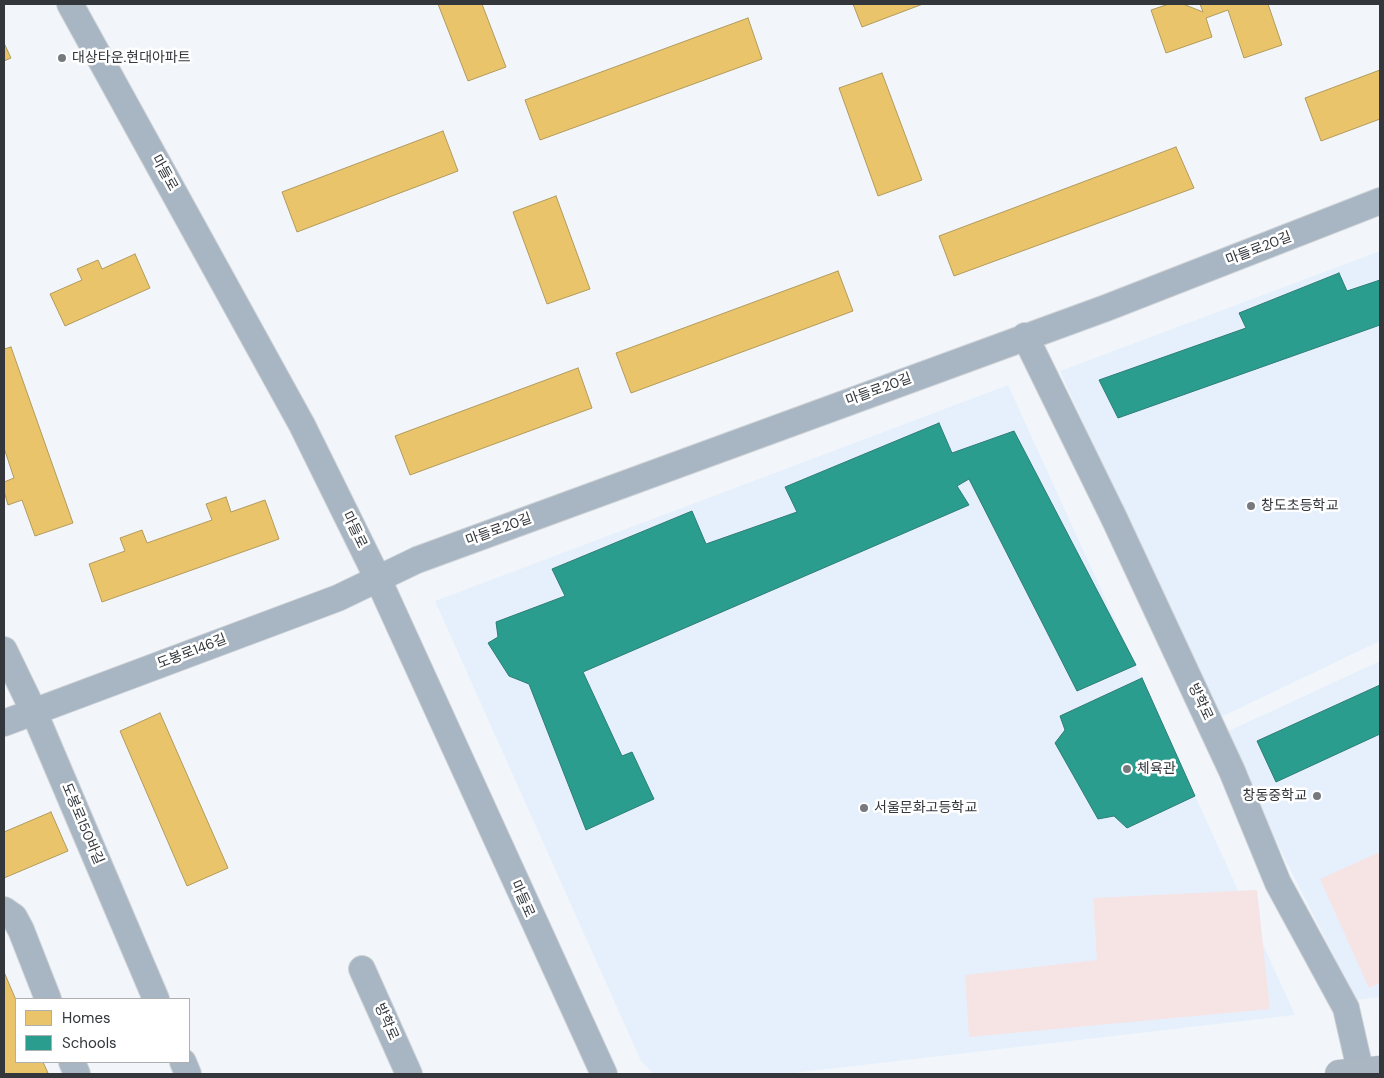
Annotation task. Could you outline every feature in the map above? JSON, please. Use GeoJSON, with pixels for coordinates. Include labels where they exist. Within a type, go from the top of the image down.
{"type":"FeatureCollection","features":[{"type":"Feature","properties":{"kind":"street","name":"마들로"},"geometry":{"type":"LineString","coordinates":[[70,4],[302,425],[378,579],[604,1074]]}},
{"type":"Feature","properties":{"kind":"street","name":"마들로20길"},"geometry":{"type":"LineString","coordinates":[[378,579],[418,560],[1025,336],[1106,308],[1380,201]]}},
{"type":"Feature","properties":{"kind":"street","name":"방학로"},"geometry":{"type":"LineString","coordinates":[[1025,336],[1114,518],[1232,771],[1278,883],[1346,1008],[1360,1073]]}},
{"type":"Feature","properties":{"kind":"street","name":"도봉로146길"},"geometry":{"type":"LineString","coordinates":[[4,723],[338,598],[378,579]]}},
{"type":"Feature","properties":{"kind":"street","name":"도봉로150바길"},"geometry":{"type":"LineString","coordinates":[[4,650],[34,712],[156,998]]}},
{"type":"Feature","properties":{"kind":"street"},"geometry":{"type":"LineString","coordinates":[[4,910],[14,917],[21,930],[48,998]]}},
{"type":"Feature","properties":{"kind":"street","name":"방학로"},"geometry":{"type":"LineString","coordinates":[[362,969],[409,1074]]}},
{"type":"Feature","properties":{"kind":"shaded area","name":"창도초등학교"},"geometry":{"type":"Polygon","coordinates":[[[1380,251],[1380,641],[1217,719],[1060,371],[1380,251]]]}},
{"type":"Feature","properties":{"kind":"shaded area","name":"서울문화고등학교"},"geometry":{"type":"Polygon","coordinates":[[[1008,385],[1295,1015],[785,1074],[654,1074],[641,1061],[435,601],[1008,385]]]}},
{"type":"Feature","properties":{"kind":"shaded area","name":"창동중학교"},"geometry":{"type":"Polygon","coordinates":[[[1380,661],[1380,997],[1356,1000],[1222,734],[1380,661]]]}},
{"type":"Feature","properties":{"kind":"shaded area"},"geometry":{"type":"Polygon","coordinates":[[[1380,852],[1380,983],[1369,988],[1320,879],[1380,852]]]}},
{"type":"Feature","properties":{"kind":"shaded area"},"geometry":{"type":"Polygon","coordinates":[[[1257,890],[1270,1009],[969,1037],[965,975],[1097,960],[1093,898],[1257,890]]]}},
{"type":"Feature","properties":{"kind":"building: Homes"},"geometry":{"type":"Polygon","coordinates":[[[438,4],[482,4],[506,67],[468,81],[438,4]]]}},
{"type":"Feature","properties":{"kind":"building: Homes"},"geometry":{"type":"Polygon","coordinates":[[[853,4],[923,4],[862,27],[853,4]]]}},
{"type":"Feature","properties":{"kind":"building: Homes"},"geometry":{"type":"Polygon","coordinates":[[[1169,4],[1183,4],[1203,12],[1200,4],[1268,4],[1282,45],[1244,58],[1228,10],[1206,18],[1212,37],[1166,53],[1151,10],[1169,4]]]}},
{"type":"Feature","properties":{"kind":"building: Homes"},"geometry":{"type":"Polygon","coordinates":[[[748,18],[762,59],[540,140],[525,100],[748,18]]]}},
{"type":"Feature","properties":{"kind":"building: Homes"},"geometry":{"type":"Polygon","coordinates":[[[4,43],[11,58],[4,61],[4,43]]]}},
{"type":"Feature","properties":{"kind":"building: Homes"},"geometry":{"type":"Polygon","coordinates":[[[1380,70],[1380,119],[1321,141],[1305,98],[1380,70]]]}},
{"type":"Feature","properties":{"kind":"building: Homes"},"geometry":{"type":"Polygon","coordinates":[[[882,73],[922,180],[878,196],[839,88],[882,73]]]}},
{"type":"Feature","properties":{"kind":"building: Homes"},"geometry":{"type":"Polygon","coordinates":[[[443,131],[458,171],[297,232],[282,192],[443,131]]]}},
{"type":"Feature","properties":{"kind":"building: Homes"},"geometry":{"type":"Polygon","coordinates":[[[1176,147],[1194,188],[954,276],[939,236],[1176,147]]]}},
{"type":"Feature","properties":{"kind":"building: Homes"},"geometry":{"type":"Polygon","coordinates":[[[556,196],[590,289],[547,304],[513,212],[556,196]]]}},
{"type":"Feature","properties":{"kind":"building: Homes"},"geometry":{"type":"Polygon","coordinates":[[[135,254],[150,288],[65,326],[50,294],[82,280],[77,269],[98,260],[102,269],[135,254]]]}},
{"type":"Feature","properties":{"kind":"building: Homes"},"geometry":{"type":"Polygon","coordinates":[[[838,271],[853,311],[631,393],[616,353],[838,271]]]}},
{"type":"Feature","properties":{"kind":"building: Homes"},"geometry":{"type":"Polygon","coordinates":[[[11,347],[73,523],[35,536],[22,500],[8,505],[4,491],[4,482],[14,478],[4,448],[4,349],[11,347]]]}},
{"type":"Feature","properties":{"kind":"building: Homes"},"geometry":{"type":"Polygon","coordinates":[[[578,368],[592,408],[410,475],[395,436],[578,368]]]}},
{"type":"Feature","properties":{"kind":"building: Homes"},"geometry":{"type":"Polygon","coordinates":[[[226,497],[231,512],[265,500],[279,539],[102,602],[89,564],[125,551],[120,538],[142,530],[147,543],[212,520],[206,504],[226,497]]]}},
{"type":"Feature","properties":{"kind":"building: Homes"},"geometry":{"type":"Polygon","coordinates":[[[160,713],[228,868],[187,886],[120,731],[160,713]]]}},
{"type":"Feature","properties":{"kind":"building: Homes"},"geometry":{"type":"Polygon","coordinates":[[[51,812],[68,851],[4,878],[4,832],[51,812]]]}},
{"type":"Feature","properties":{"kind":"building: Homes"},"geometry":{"type":"Polygon","coordinates":[[[4,972],[15,998],[15,1063],[43,1063],[48,1073],[4,1074],[4,972]]]}},
{"type":"Feature","properties":{"kind":"building: Schools"},"geometry":{"type":"Polygon","coordinates":[[[1339,273],[1347,291],[1380,280],[1380,325],[1118,418],[1099,380],[1246,328],[1239,313],[1339,273]]]}},
{"type":"Feature","properties":{"kind":"building: Schools"},"geometry":{"type":"Polygon","coordinates":[[[939,423],[952,453],[1014,431],[1136,665],[1077,691],[969,479],[957,486],[969,505],[583,672],[622,756],[632,752],[654,799],[586,830],[529,684],[509,676],[488,643],[498,637],[496,622],[565,596],[552,569],[692,511],[706,544],[797,512],[785,487],[939,423]]]}},
{"type":"Feature","properties":{"kind":"building: Schools","name":"체육관"},"geometry":{"type":"Polygon","coordinates":[[[1142,678],[1195,796],[1127,828],[1114,816],[1098,819],[1055,743],[1065,730],[1060,716],[1142,678]]]}},
{"type":"Feature","properties":{"kind":"building: Schools"},"geometry":{"type":"Polygon","coordinates":[[[1380,685],[1380,734],[1276,782],[1257,741],[1380,685]]]}},
{"type":"Feature","properties":{"kind":"place","name":"대상타운.현대아파트"},"geometry":{"type":"Point","coordinates":[62,58]}},
{"type":"Feature","properties":{"kind":"place","name":"창도초등학교"},"geometry":{"type":"Point","coordinates":[1251,506]}},
{"type":"Feature","properties":{"kind":"place","name":"체육관"},"geometry":{"type":"Point","coordinates":[1127,769]}},
{"type":"Feature","properties":{"kind":"place","name":"창동중학교"},"geometry":{"type":"Point","coordinates":[1317,796]}},
{"type":"Feature","properties":{"kind":"place","name":"서울문화고등학교"},"geometry":{"type":"Point","coordinates":[864,808]}}]}
